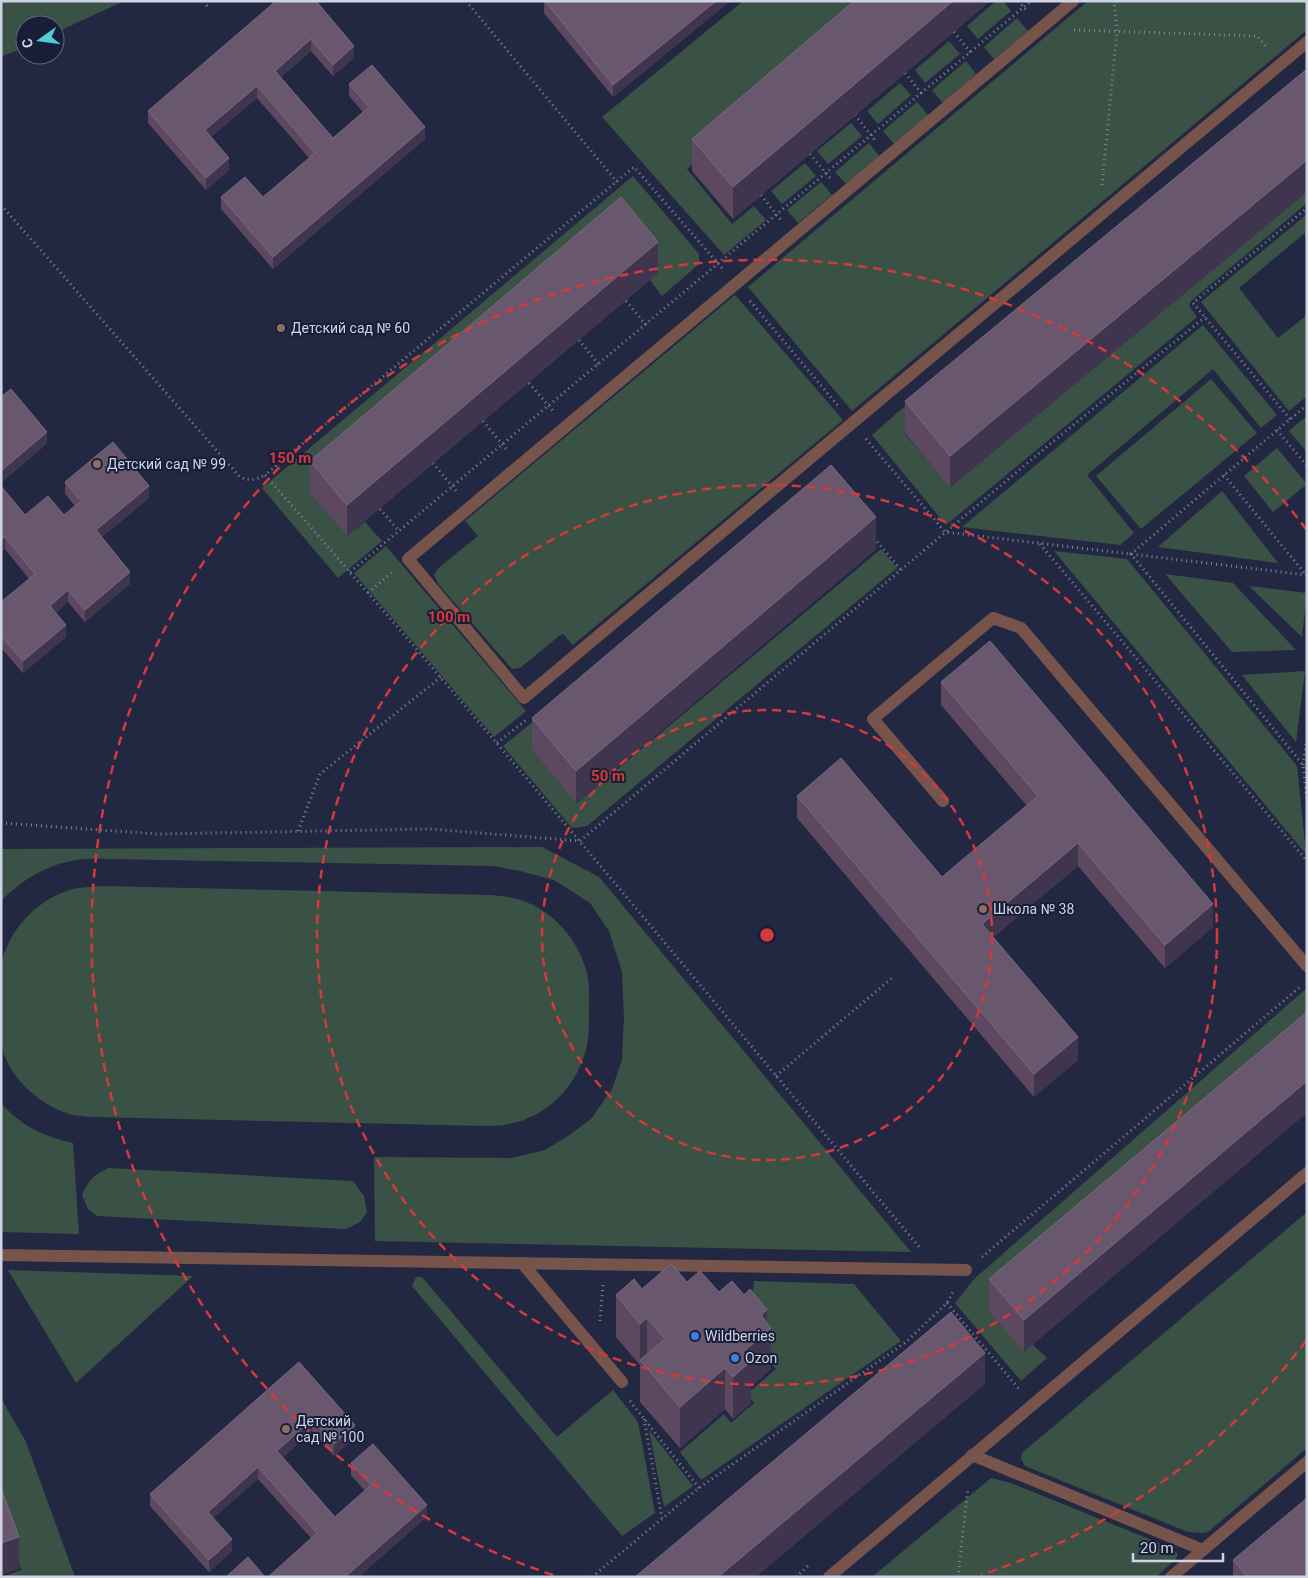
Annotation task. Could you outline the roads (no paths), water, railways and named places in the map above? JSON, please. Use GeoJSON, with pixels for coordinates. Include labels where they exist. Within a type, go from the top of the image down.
{"type":"FeatureCollection","features":[{"type":"Feature","properties":{"kind":"street"},"geometry":{"type":"LineString","coordinates":[[1073,1],[412,555],[524,698],[1307,42]]}},
{"type":"Feature","properties":{"kind":"street"},"geometry":{"type":"LineString","coordinates":[[942,801],[873,719],[993,618],[1021,628],[1307,966]]}},
{"type":"Feature","properties":{"kind":"street"},"geometry":{"type":"LineString","coordinates":[[829,1577],[1307,1173]]}},
{"type":"Feature","properties":{"kind":"street"},"geometry":{"type":"LineString","coordinates":[[1,1255],[966,1270]]}},
{"type":"Feature","properties":{"kind":"street"},"geometry":{"type":"LineString","coordinates":[[522,1263],[622,1382]]}},
{"type":"Feature","properties":{"kind":"street"},"geometry":{"type":"LineString","coordinates":[[972,1455],[1203,1550]]}},
{"type":"Feature","properties":{"kind":"street"},"geometry":{"type":"LineString","coordinates":[[1171,1577],[1307,1462]]}},
{"type":"Feature","properties":{"kind":"place","name":"Детский сад № 60"},"geometry":{"type":"Point","coordinates":[281,328]}},
{"type":"Feature","properties":{"kind":"place","name":"Детский сад № 99"},"geometry":{"type":"Point","coordinates":[97,464]}},
{"type":"Feature","properties":{"kind":"place","name":"Школа № 38"},"geometry":{"type":"Point","coordinates":[983,909]}},
{"type":"Feature","properties":{"kind":"place","name":"Wildberries"},"geometry":{"type":"Point","coordinates":[695,1336]}},
{"type":"Feature","properties":{"kind":"place","name":"Ozon"},"geometry":{"type":"Point","coordinates":[735,1358]}},
{"type":"Feature","properties":{"kind":"place","name":"Детский сад № 100"},"geometry":{"type":"Point","coordinates":[286,1429]}}]}
